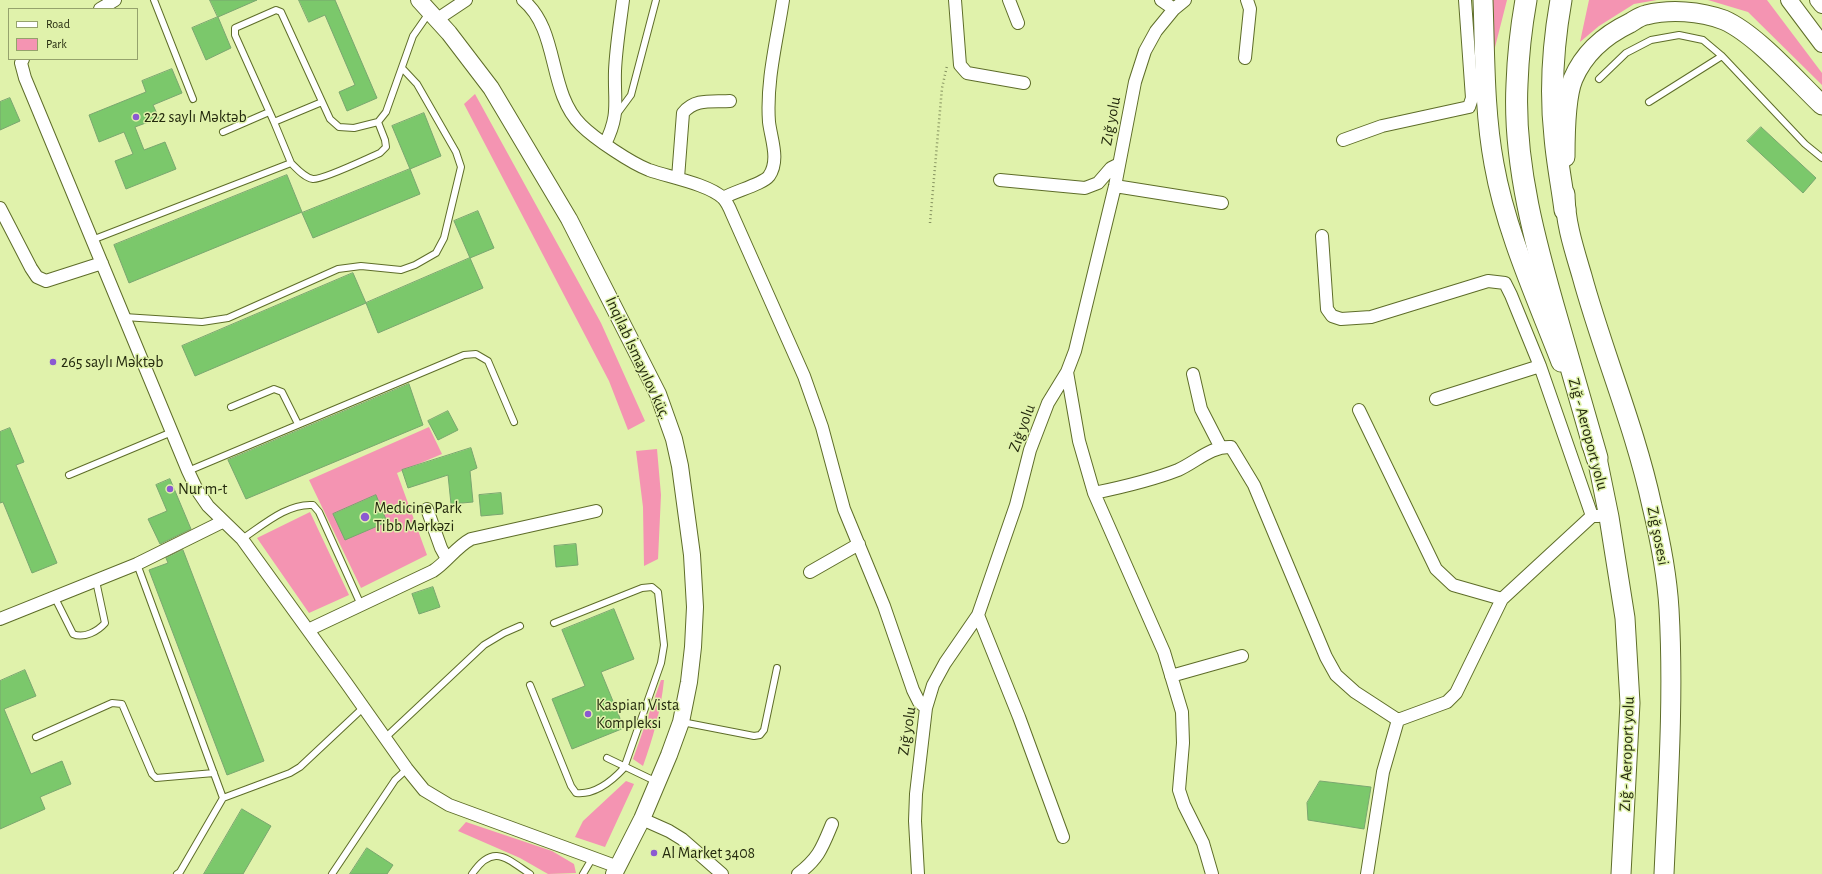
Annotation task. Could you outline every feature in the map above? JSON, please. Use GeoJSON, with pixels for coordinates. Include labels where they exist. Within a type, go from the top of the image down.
{"type":"FeatureCollection","features":[{"type":"Feature","properties":{"kind":"highway"},"geometry":{"type":"LineString","coordinates":[[1484,0],[1488,122],[1500,195],[1597,458]]}},
{"type":"Feature","properties":{"kind":"highway","name":"Zığ - Aeroport yolu"},"geometry":{"type":"LineString","coordinates":[[1526,0],[1521,28],[1516,85],[1519,140],[1530,215],[1549,291],[1597,458],[1600,516],[1625,618],[1630,703],[1621,874]]}},
{"type":"Feature","properties":{"kind":"highway"},"geometry":{"type":"LineString","coordinates":[[1561,0],[1555,30],[1553,83],[1555,137],[1565,210]]}},
{"type":"Feature","properties":{"kind":"highway","name":"Zığ şosesi"},"geometry":{"type":"LineString","coordinates":[[1664,874],[1672,699],[1669,607],[1662,554],[1640,456],[1588,301],[1565,210],[1565,134],[1573,80],[1585,57],[1595,46],[1617,29],[1645,15],[1669,12],[1698,13],[1724,21],[1754,39],[1822,105]]}},
{"type":"Feature","properties":{"kind":"main road","name":"İnqilab İsmayılov küç."},"geometry":{"type":"LineString","coordinates":[[419,0],[449,33],[491,88],[569,218],[658,394],[667,415],[680,466],[692,555],[695,607],[689,682],[681,722],[658,783],[642,819],[616,870]]}},
{"type":"Feature","properties":{"kind":"main road"},"geometry":{"type":"LineString","coordinates":[[1789,0],[1822,44]]}},
{"type":"Feature","properties":{"kind":"main road"},"geometry":{"type":"LineString","coordinates":[[1818,0],[1822,5]]}},
{"type":"Feature","properties":{"kind":"street"},"geometry":{"type":"LineString","coordinates":[[102,8],[114,0]]}},
{"type":"Feature","properties":{"kind":"street"},"geometry":{"type":"LineString","coordinates":[[433,17],[466,0]]}},
{"type":"Feature","properties":{"kind":"street"},"geometry":{"type":"LineString","coordinates":[[523,0],[533,8],[541,22],[562,94],[570,112],[580,124],[604,144],[648,169],[678,178],[711,191],[723,198],[732,214],[804,376],[822,427],[844,509],[884,606],[913,690],[919,702],[926,708]]}},
{"type":"Feature","properties":{"kind":"street"},"geometry":{"type":"LineString","coordinates":[[604,144],[613,128],[616,116],[615,72],[623,0]]}},
{"type":"Feature","properties":{"kind":"street"},"geometry":{"type":"LineString","coordinates":[[723,198],[734,192],[762,182],[769,175],[773,165],[774,155],[769,122],[769,87],[783,0]]}},
{"type":"Feature","properties":{"kind":"street"},"geometry":{"type":"LineString","coordinates":[[955,0],[960,65],[967,73],[1024,84]]}},
{"type":"Feature","properties":{"kind":"street"},"geometry":{"type":"LineString","coordinates":[[1009,0],[1018,23]]}},
{"type":"Feature","properties":{"kind":"street"},"geometry":{"type":"LineString","coordinates":[[1161,0],[1174,9]]}},
{"type":"Feature","properties":{"kind":"street","name":"Zığ yolu"},"geometry":{"type":"LineString","coordinates":[[918,874],[915,821],[916,794],[926,708],[933,685],[945,663],[978,615],[1016,505],[1030,450],[1048,403],[1067,372],[1075,351],[1115,186],[1118,164],[1135,82],[1145,51],[1156,31],[1174,9],[1185,0]]}},
{"type":"Feature","properties":{"kind":"street"},"geometry":{"type":"LineString","coordinates":[[1245,58],[1250,9],[1247,0]]}},
{"type":"Feature","properties":{"kind":"street"},"geometry":{"type":"LineString","coordinates":[[1343,140],[1382,126],[1469,107],[1472,98],[1465,0]]}},
{"type":"Feature","properties":{"kind":"street"},"geometry":{"type":"LineString","coordinates":[[22,60],[21,63],[24,78],[188,471],[197,490],[208,506],[222,522],[242,539],[424,790],[438,799],[593,857],[616,870]]}},
{"type":"Feature","properties":{"kind":"street"},"geometry":{"type":"LineString","coordinates":[[678,178],[683,113],[689,106],[698,102],[730,101]]}},
{"type":"Feature","properties":{"kind":"street"},"geometry":{"type":"LineString","coordinates":[[1000,180],[1085,188],[1098,183],[1111,168],[1118,164]]}},
{"type":"Feature","properties":{"kind":"street"},"geometry":{"type":"LineString","coordinates":[[1115,186],[1222,203]]}},
{"type":"Feature","properties":{"kind":"street"},"geometry":{"type":"LineString","coordinates":[[0,208],[37,277],[46,281],[102,263]]}},
{"type":"Feature","properties":{"kind":"street"},"geometry":{"type":"LineString","coordinates":[[1322,236],[1327,309],[1332,316],[1341,319],[1371,318],[1488,281],[1505,283],[1600,516],[1502,600],[1456,693],[1447,702],[1398,720]]}},
{"type":"Feature","properties":{"kind":"street"},"geometry":{"type":"LineString","coordinates":[[1436,399],[1540,366]]}},
{"type":"Feature","properties":{"kind":"street"},"geometry":{"type":"LineString","coordinates":[[1067,372],[1079,441],[1094,493],[1164,652],[1182,712],[1183,743],[1178,790],[1203,842],[1212,874]]}},
{"type":"Feature","properties":{"kind":"street"},"geometry":{"type":"LineString","coordinates":[[1193,374],[1201,409],[1220,446]]}},
{"type":"Feature","properties":{"kind":"street"},"geometry":{"type":"LineString","coordinates":[[1359,410],[1436,569],[1454,585],[1502,600]]}},
{"type":"Feature","properties":{"kind":"street"},"geometry":{"type":"LineString","coordinates":[[1094,493],[1142,483],[1179,469],[1220,446],[1231,447],[1254,485],[1326,657],[1336,675],[1355,692],[1398,720]]}},
{"type":"Feature","properties":{"kind":"street"},"geometry":{"type":"LineString","coordinates":[[427,509],[441,548],[447,559]]}},
{"type":"Feature","properties":{"kind":"street"},"geometry":{"type":"LineString","coordinates":[[308,630],[432,571],[464,542],[471,539],[596,511]]}},
{"type":"Feature","properties":{"kind":"street"},"geometry":{"type":"LineString","coordinates":[[0,619],[137,564],[222,522]]}},
{"type":"Feature","properties":{"kind":"street"},"geometry":{"type":"LineString","coordinates":[[810,572],[859,544]]}},
{"type":"Feature","properties":{"kind":"street"},"geometry":{"type":"LineString","coordinates":[[978,615],[986,638],[1014,704],[1063,837]]}},
{"type":"Feature","properties":{"kind":"street"},"geometry":{"type":"LineString","coordinates":[[1171,676],[1242,656]]}},
{"type":"Feature","properties":{"kind":"street"},"geometry":{"type":"LineString","coordinates":[[1367,874],[1383,772],[1398,720]]}},
{"type":"Feature","properties":{"kind":"street"},"geometry":{"type":"LineString","coordinates":[[642,819],[682,838],[722,874]]}},
{"type":"Feature","properties":{"kind":"street"},"geometry":{"type":"LineString","coordinates":[[798,874],[812,864],[822,849],[832,824]]}},
{"type":"Feature","properties":{"kind":"lane"},"geometry":{"type":"LineString","coordinates":[[154,0],[193,99]]}},
{"type":"Feature","properties":{"kind":"lane"},"geometry":{"type":"LineString","coordinates":[[616,116],[631,95],[656,0]]}},
{"type":"Feature","properties":{"kind":"lane"},"geometry":{"type":"LineString","coordinates":[[378,122],[386,147],[380,153],[315,180],[306,177],[291,163],[235,35],[235,28],[276,10],[282,12],[330,119],[339,127],[354,128],[378,122],[386,112],[413,36],[433,17]]}},
{"type":"Feature","properties":{"kind":"lane"},"geometry":{"type":"LineString","coordinates":[[1599,79],[1626,53],[1651,40],[1679,35],[1703,40],[1722,56],[1805,144],[1822,158]]}},
{"type":"Feature","properties":{"kind":"lane"},"geometry":{"type":"LineString","coordinates":[[1649,102],[1722,56]]}},
{"type":"Feature","properties":{"kind":"lane"},"geometry":{"type":"LineString","coordinates":[[124,317],[202,322],[228,318],[338,269],[361,266],[401,270],[415,265],[436,253],[444,238],[461,167],[456,152],[417,84],[402,68]]}},
{"type":"Feature","properties":{"kind":"lane"},"geometry":{"type":"LineString","coordinates":[[274,122],[322,102]]}},
{"type":"Feature","properties":{"kind":"lane"},"geometry":{"type":"LineString","coordinates":[[223,132],[269,112]]}},
{"type":"Feature","properties":{"kind":"lane"},"geometry":{"type":"LineString","coordinates":[[92,240],[291,163]]}},
{"type":"Feature","properties":{"kind":"lane"},"geometry":{"type":"LineString","coordinates":[[188,471],[464,355],[476,354],[488,361],[514,422]]}},
{"type":"Feature","properties":{"kind":"lane"},"geometry":{"type":"LineString","coordinates":[[231,407],[274,389],[282,392],[298,424]]}},
{"type":"Feature","properties":{"kind":"lane"},"geometry":{"type":"LineString","coordinates":[[70,474],[172,432]]}},
{"type":"Feature","properties":{"kind":"lane"},"geometry":{"type":"LineString","coordinates":[[242,539],[279,514],[305,504],[313,505],[319,512],[361,605]]}},
{"type":"Feature","properties":{"kind":"lane"},"geometry":{"type":"LineString","coordinates":[[137,564],[223,798]]}},
{"type":"Feature","properties":{"kind":"lane"},"geometry":{"type":"LineString","coordinates":[[55,598],[73,634],[84,636],[100,629],[106,623],[96,581]]}},
{"type":"Feature","properties":{"kind":"lane"},"geometry":{"type":"LineString","coordinates":[[530,685],[571,786],[576,793],[585,794],[616,777],[624,768],[661,663],[664,645],[658,592],[652,587],[642,588],[554,623]]}},
{"type":"Feature","properties":{"kind":"lane"},"geometry":{"type":"LineString","coordinates":[[386,737],[484,645],[504,633],[520,626]]}},
{"type":"Feature","properties":{"kind":"lane"},"geometry":{"type":"LineString","coordinates":[[681,722],[754,736],[760,735],[764,730],[777,668]]}},
{"type":"Feature","properties":{"kind":"lane"},"geometry":{"type":"LineString","coordinates":[[36,737],[112,703],[122,704],[152,774],[156,778],[214,774]]}},
{"type":"Feature","properties":{"kind":"lane"},"geometry":{"type":"LineString","coordinates":[[177,874],[180,872],[223,798],[290,773],[300,766],[364,707]]}},
{"type":"Feature","properties":{"kind":"lane"},"geometry":{"type":"LineString","coordinates":[[607,758],[624,768],[658,783]]}},
{"type":"Feature","properties":{"kind":"lane"},"geometry":{"type":"LineString","coordinates":[[332,874],[395,780],[407,768]]}},
{"type":"Feature","properties":{"kind":"lane"},"geometry":{"type":"LineString","coordinates":[[472,874],[480,862],[491,856],[502,856],[530,874]]}},
{"type":"Feature","properties":{"kind":"lane"},"geometry":{"type":"LineString","coordinates":[[583,874],[593,857]]}},
{"type":"Feature","properties":{"kind":"path"},"geometry":{"type":"LineString","coordinates":[[930,223],[942,88],[949,58],[958,47]]}},
{"type":"Feature","properties":{"kind":"green space"},"geometry":{"type":"Polygon","coordinates":[[[1492,0],[1507,0],[1493,55],[1492,0]]]}},
{"type":"Feature","properties":{"kind":"green space"},"geometry":{"type":"Polygon","coordinates":[[[1589,0],[1657,0],[1634,4],[1599,26],[1580,42],[1589,0]]]}},
{"type":"Feature","properties":{"kind":"green space"},"geometry":{"type":"Polygon","coordinates":[[[1708,0],[1767,0],[1822,73],[1822,85],[1748,12],[1708,0]]]}},
{"type":"Feature","properties":{"kind":"green space"},"geometry":{"type":"Polygon","coordinates":[[[475,94],[601,323],[645,421],[628,430],[609,381],[464,104],[475,94]]]}},
{"type":"Feature","properties":{"kind":"green space"},"geometry":{"type":"Polygon","coordinates":[[[429,427],[442,454],[397,473],[427,555],[361,588],[309,480],[429,427]]]}},
{"type":"Feature","properties":{"kind":"green space"},"geometry":{"type":"Polygon","coordinates":[[[657,449],[661,495],[658,559],[644,566],[643,507],[636,451],[657,449]]]}},
{"type":"Feature","properties":{"kind":"green space"},"geometry":{"type":"Polygon","coordinates":[[[310,512],[349,595],[309,613],[257,538],[310,512]]]}},
{"type":"Feature","properties":{"kind":"green space"},"geometry":{"type":"Polygon","coordinates":[[[661,680],[664,680],[659,713],[643,766],[633,759],[661,680]]]}},
{"type":"Feature","properties":{"kind":"green space"},"geometry":{"type":"Polygon","coordinates":[[[626,781],[634,784],[605,847],[575,837],[583,821],[626,781]]]}},
{"type":"Feature","properties":{"kind":"green space"},"geometry":{"type":"Polygon","coordinates":[[[466,822],[552,851],[574,864],[576,873],[548,874],[520,858],[458,831],[466,822]]]}},
{"type":"Feature","properties":{"kind":"building"},"geometry":{"type":"Polygon","coordinates":[[[210,0],[257,0],[218,17],[210,0]]]}},
{"type":"Feature","properties":{"kind":"building"},"geometry":{"type":"Polygon","coordinates":[[[299,0],[335,0],[377,98],[347,111],[339,92],[355,85],[325,15],[309,22],[299,0]]]}},
{"type":"Feature","properties":{"kind":"building"},"geometry":{"type":"Polygon","coordinates":[[[218,17],[231,48],[206,60],[192,28],[218,17]]]}},
{"type":"Feature","properties":{"kind":"building"},"geometry":{"type":"Polygon","coordinates":[[[172,69],[182,93],[153,105],[159,118],[135,127],[144,150],[165,142],[176,169],[126,189],[115,161],[133,154],[124,132],[99,142],[89,115],[146,92],[142,81],[172,69]]]}},
{"type":"Feature","properties":{"kind":"building"},"geometry":{"type":"Polygon","coordinates":[[[10,98],[20,121],[0,130],[0,102],[10,98]]]}},
{"type":"Feature","properties":{"kind":"building"},"geometry":{"type":"Polygon","coordinates":[[[424,113],[441,156],[410,169],[392,126],[424,113]]]}},
{"type":"Feature","properties":{"kind":"building"},"geometry":{"type":"Polygon","coordinates":[[[1761,127],[1816,178],[1803,193],[1747,141],[1761,127]]]}},
{"type":"Feature","properties":{"kind":"building"},"geometry":{"type":"Polygon","coordinates":[[[410,169],[420,194],[313,238],[302,213],[410,169]]]}},
{"type":"Feature","properties":{"kind":"building"},"geometry":{"type":"Polygon","coordinates":[[[287,175],[302,212],[129,283],[114,245],[287,175]]]}},
{"type":"Feature","properties":{"kind":"building"},"geometry":{"type":"Polygon","coordinates":[[[478,211],[494,248],[470,258],[454,221],[478,211]]]}},
{"type":"Feature","properties":{"kind":"building"},"geometry":{"type":"Polygon","coordinates":[[[470,258],[483,288],[378,333],[366,303],[470,258]]]}},
{"type":"Feature","properties":{"kind":"building"},"geometry":{"type":"Polygon","coordinates":[[[353,273],[366,303],[195,376],[182,346],[353,273]]]}},
{"type":"Feature","properties":{"kind":"building"},"geometry":{"type":"Polygon","coordinates":[[[409,384],[423,425],[246,499],[228,460],[409,384]]]}},
{"type":"Feature","properties":{"kind":"building"},"geometry":{"type":"Polygon","coordinates":[[[448,411],[458,430],[438,440],[428,421],[448,411]]]}},
{"type":"Feature","properties":{"kind":"building"},"geometry":{"type":"Polygon","coordinates":[[[10,428],[24,462],[16,465],[57,563],[32,573],[3,502],[0,503],[0,432],[10,428]]]}},
{"type":"Feature","properties":{"kind":"building"},"geometry":{"type":"Polygon","coordinates":[[[471,448],[477,468],[470,471],[473,502],[451,504],[448,475],[408,488],[402,470],[471,448]]]}},
{"type":"Feature","properties":{"kind":"building"},"geometry":{"type":"Polygon","coordinates":[[[170,479],[191,529],[160,544],[148,519],[167,511],[156,485],[170,479]]]}},
{"type":"Feature","properties":{"kind":"building"},"geometry":{"type":"Polygon","coordinates":[[[501,493],[503,514],[481,516],[479,495],[501,493]]]}},
{"type":"Feature","properties":{"kind":"building"},"geometry":{"type":"Polygon","coordinates":[[[376,495],[387,522],[345,540],[333,514],[376,495]]]}},
{"type":"Feature","properties":{"kind":"building"},"geometry":{"type":"Polygon","coordinates":[[[576,544],[578,565],[556,567],[554,546],[576,544]]]}},
{"type":"Feature","properties":{"kind":"building"},"geometry":{"type":"Polygon","coordinates":[[[183,550],[264,761],[227,775],[149,570],[168,563],[166,558],[183,550]]]}},
{"type":"Feature","properties":{"kind":"building"},"geometry":{"type":"Polygon","coordinates":[[[433,587],[440,607],[419,614],[412,594],[433,587]]]}},
{"type":"Feature","properties":{"kind":"building"},"geometry":{"type":"Polygon","coordinates":[[[614,609],[634,659],[601,672],[624,728],[572,749],[552,699],[585,686],[562,630],[614,609]]]}},
{"type":"Feature","properties":{"kind":"building"},"geometry":{"type":"Polygon","coordinates":[[[25,670],[36,696],[4,709],[31,774],[62,761],[71,784],[40,797],[45,809],[0,829],[0,681],[25,670]]]}},
{"type":"Feature","properties":{"kind":"building"},"geometry":{"type":"Polygon","coordinates":[[[1320,781],[1371,787],[1364,829],[1308,820],[1307,803],[1320,781]]]}},
{"type":"Feature","properties":{"kind":"building"},"geometry":{"type":"Polygon","coordinates":[[[242,809],[271,826],[243,874],[204,874],[242,809]]]}},
{"type":"Feature","properties":{"kind":"building"},"geometry":{"type":"Polygon","coordinates":[[[367,848],[393,865],[387,874],[350,874],[367,848]]]}},
{"type":"Feature","properties":{"kind":"place","name":"222 saylı Məktəb"},"geometry":{"type":"Point","coordinates":[136,117]}},
{"type":"Feature","properties":{"kind":"place","name":"265 saylı Məktəb"},"geometry":{"type":"Point","coordinates":[53,362]}},
{"type":"Feature","properties":{"kind":"place","name":"Nur m-t"},"geometry":{"type":"Point","coordinates":[170,489]}},
{"type":"Feature","properties":{"kind":"place","name":"Medicine Park Tibb Mərkəzi"},"geometry":{"type":"Point","coordinates":[365,517]}},
{"type":"Feature","properties":{"kind":"place","name":"Kaspian Vista Kompleksi"},"geometry":{"type":"Point","coordinates":[588,714]}},
{"type":"Feature","properties":{"kind":"place","name":"Al Market 3408"},"geometry":{"type":"Point","coordinates":[654,853]}}]}
